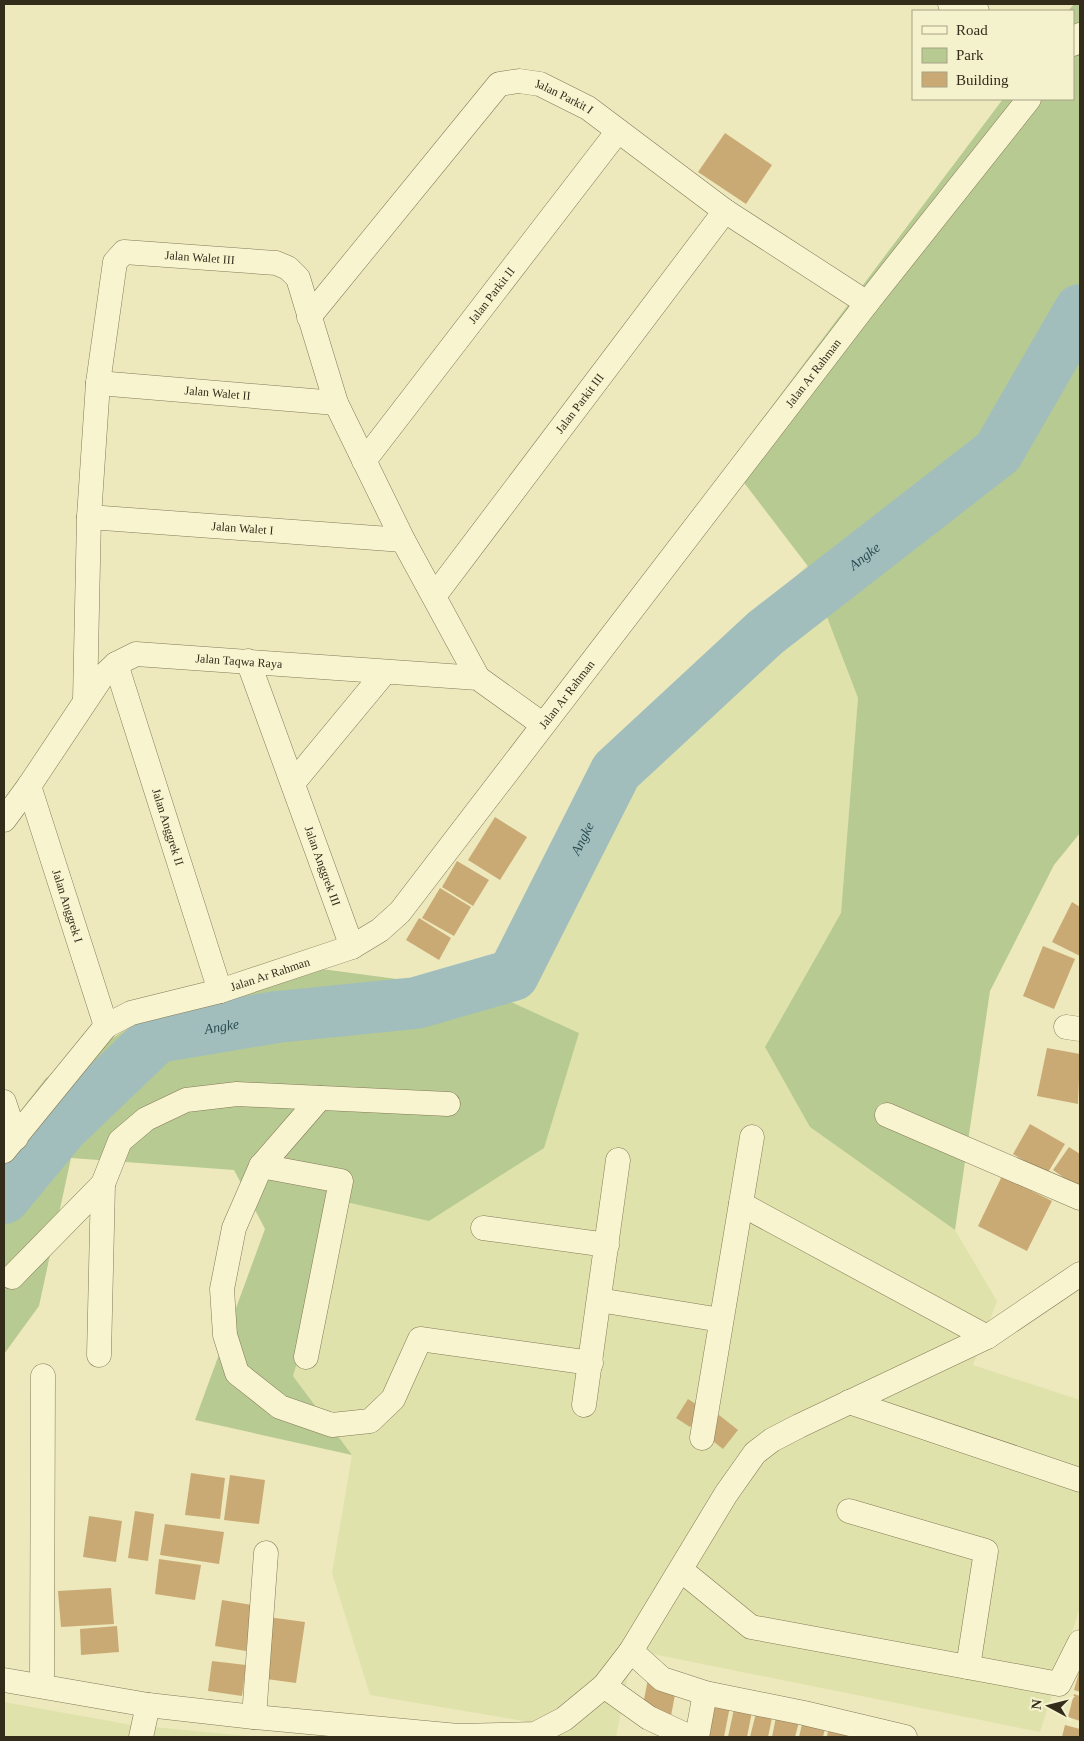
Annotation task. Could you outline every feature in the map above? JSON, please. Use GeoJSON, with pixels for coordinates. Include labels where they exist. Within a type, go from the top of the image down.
{"type":"FeatureCollection","features":[{"type":"Feature","properties":{"kind":"street"},"geometry":{"type":"LineString","coordinates":[[950,4],[973,10]]}},
{"type":"Feature","properties":{"kind":"street","name":"Jalan Parkit I"},"geometry":{"type":"LineString","coordinates":[[309,317],[499,84],[519,81],[540,84],[588,108],[725,211],[867,303]]}},
{"type":"Feature","properties":{"kind":"street","name":"Jalan Ar Rahman"},"geometry":{"type":"LineString","coordinates":[[10,1144],[106,1026],[131,1013],[220,991],[352,947],[380,930],[419,890],[542,724],[867,303],[1028,100]]}},
{"type":"Feature","properties":{"kind":"street","name":"Jalan Parkit II"},"geometry":{"type":"LineString","coordinates":[[364,461],[618,131]]}},
{"type":"Feature","properties":{"kind":"street","name":"Jalan Parkit III"},"geometry":{"type":"LineString","coordinates":[[435,595],[725,211]]}},
{"type":"Feature","properties":{"kind":"street","name":"Jalan Walet III"},"geometry":{"type":"LineString","coordinates":[[98,383],[115,262],[124,252],[276,264],[288,268],[298,278],[309,317]]}},
{"type":"Feature","properties":{"kind":"street"},"geometry":{"type":"LineString","coordinates":[[309,317],[336,403],[399,539],[435,595],[478,678],[542,724]]}},
{"type":"Feature","properties":{"kind":"street"},"geometry":{"type":"LineString","coordinates":[[85,700],[89,517],[98,383]]}},
{"type":"Feature","properties":{"kind":"street","name":"Jalan Walet II"},"geometry":{"type":"LineString","coordinates":[[98,383],[336,403]]}},
{"type":"Feature","properties":{"kind":"street","name":"Jalan Walet I"},"geometry":{"type":"LineString","coordinates":[[89,517],[399,539]]}},
{"type":"Feature","properties":{"kind":"street","name":"Jalan Taqwa Raya"},"geometry":{"type":"LineString","coordinates":[[4,820],[30,786],[85,700],[116,664],[136,654],[248,660],[384,673],[478,678]]}},
{"type":"Feature","properties":{"kind":"street","name":"Jalan Anggrek III"},"geometry":{"type":"LineString","coordinates":[[248,660],[352,947]]}},
{"type":"Feature","properties":{"kind":"street","name":"Jalan Anggrek II"},"geometry":{"type":"LineString","coordinates":[[116,664],[220,991]]}},
{"type":"Feature","properties":{"kind":"street"},"geometry":{"type":"LineString","coordinates":[[293,783],[384,673]]}},
{"type":"Feature","properties":{"kind":"street","name":"Jalan Anggrek I"},"geometry":{"type":"LineString","coordinates":[[30,786],[106,1026]]}},
{"type":"Feature","properties":{"kind":"street"},"geometry":{"type":"LineString","coordinates":[[99,1355],[103,1184],[120,1141],[146,1119],[186,1100],[237,1094],[448,1104]]}},
{"type":"Feature","properties":{"kind":"street"},"geometry":{"type":"LineString","coordinates":[[320,1098],[261,1166],[234,1228],[222,1289],[224,1335],[237,1373],[280,1407],[332,1425],[370,1421],[393,1399],[420,1339],[591,1363]]}},
{"type":"Feature","properties":{"kind":"street"},"geometry":{"type":"LineString","coordinates":[[4,1102],[10,1144]]}},
{"type":"Feature","properties":{"kind":"street"},"geometry":{"type":"LineString","coordinates":[[888,1115],[1080,1198]]}},
{"type":"Feature","properties":{"kind":"street"},"geometry":{"type":"LineString","coordinates":[[702,1438],[752,1137]]}},
{"type":"Feature","properties":{"kind":"street"},"geometry":{"type":"LineString","coordinates":[[584,1405],[618,1160]]}},
{"type":"Feature","properties":{"kind":"street"},"geometry":{"type":"LineString","coordinates":[[261,1166],[341,1181],[306,1357]]}},
{"type":"Feature","properties":{"kind":"street"},"geometry":{"type":"LineString","coordinates":[[12,1277],[103,1184]]}},
{"type":"Feature","properties":{"kind":"street"},"geometry":{"type":"LineString","coordinates":[[741,1204],[987,1337]]}},
{"type":"Feature","properties":{"kind":"street"},"geometry":{"type":"LineString","coordinates":[[483,1228],[607,1245]]}},
{"type":"Feature","properties":{"kind":"street"},"geometry":{"type":"LineString","coordinates":[[4,1680],[148,1705],[254,1717],[458,1737],[535,1734],[564,1719],[604,1686],[631,1651],[726,1494],[755,1453],[772,1440],[987,1337],[1080,1276]]}},
{"type":"Feature","properties":{"kind":"street"},"geometry":{"type":"LineString","coordinates":[[599,1300],[721,1320]]}},
{"type":"Feature","properties":{"kind":"street"},"geometry":{"type":"LineString","coordinates":[[42,1686],[43,1376]]}},
{"type":"Feature","properties":{"kind":"street"},"geometry":{"type":"LineString","coordinates":[[849,1402],[1080,1480]]}},
{"type":"Feature","properties":{"kind":"street"},"geometry":{"type":"LineString","coordinates":[[849,1511],[986,1551],[968,1667]]}},
{"type":"Feature","properties":{"kind":"street"},"geometry":{"type":"LineString","coordinates":[[254,1717],[266,1553]]}},
{"type":"Feature","properties":{"kind":"street"},"geometry":{"type":"LineString","coordinates":[[681,1570],[751,1627],[1059,1684],[1080,1642]]}},
{"type":"Feature","properties":{"kind":"street"},"geometry":{"type":"LineString","coordinates":[[631,1651],[662,1679],[706,1693],[804,1713],[906,1737]]}},
{"type":"Feature","properties":{"kind":"street"},"geometry":{"type":"LineString","coordinates":[[604,1686],[649,1718],[690,1737]]}},
{"type":"Feature","properties":{"kind":"street"},"geometry":{"type":"LineString","coordinates":[[697,1737],[706,1693]]}},
{"type":"Feature","properties":{"kind":"street"},"geometry":{"type":"LineString","coordinates":[[141,1737],[148,1705]]}},
{"type":"Feature","properties":{"kind":"green space"},"geometry":{"type":"Polygon","coordinates":[[[1074,4],[1080,4],[1080,833],[1054,865],[990,991],[955,1230],[810,1127],[765,1047],[841,913],[858,698],[807,565],[729,463],[1002,100],[1074,100],[1074,10],[1069,10],[1074,4]]]}},
{"type":"Feature","properties":{"kind":"green space"},"geometry":{"type":"Polygon","coordinates":[[[807,565],[858,698],[841,913],[765,1047],[811,1127],[955,1230],[997,1301],[973,1365],[1080,1400],[1080,1607],[1040,1732],[633,1650],[616,1737],[523,1737],[524,1721],[370,1695],[332,1573],[352,1455],[293,1376],[346,1202],[579,1033],[487,991],[601,773],[807,565]]]}},
{"type":"Feature","properties":{"kind":"green space"},"geometry":{"type":"Polygon","coordinates":[[[314,968],[487,991],[579,1033],[544,1148],[429,1221],[346,1202],[293,1376],[352,1455],[195,1420],[265,1229],[234,1170],[71,1158],[39,1306],[4,1354],[4,1132],[46,1078],[136,1024],[314,968]]]}},
{"type":"Feature","properties":{"kind":"green space"},"geometry":{"type":"Polygon","coordinates":[[[4,1702],[132,1725],[258,1737],[4,1737],[4,1702]]]}},
{"type":"Feature","properties":{"kind":"building"},"geometry":{"type":"Polygon","coordinates":[[[725,133],[772,165],[746,204],[698,172],[725,133]]]}},
{"type":"Feature","properties":{"kind":"building"},"geometry":{"type":"Polygon","coordinates":[[[495,817],[527,837],[500,880],[468,860],[495,817]]]}},
{"type":"Feature","properties":{"kind":"building"},"geometry":{"type":"Polygon","coordinates":[[[457,861],[489,880],[473,906],[442,887],[457,861]]]}},
{"type":"Feature","properties":{"kind":"building"},"geometry":{"type":"Polygon","coordinates":[[[440,888],[471,907],[454,936],[422,918],[440,888]]]}},
{"type":"Feature","properties":{"kind":"building"},"geometry":{"type":"Polygon","coordinates":[[[1072,902],[1080,907],[1080,956],[1052,942],[1072,902]]]}},
{"type":"Feature","properties":{"kind":"building"},"geometry":{"type":"Polygon","coordinates":[[[419,918],[451,938],[439,960],[406,940],[419,918]]]}},
{"type":"Feature","properties":{"kind":"building"},"geometry":{"type":"Polygon","coordinates":[[[1043,946],[1075,959],[1054,1009],[1023,996],[1043,946]]]}},
{"type":"Feature","properties":{"kind":"building"},"geometry":{"type":"Polygon","coordinates":[[[1047,1048],[1080,1054],[1078,1104],[1037,1096],[1047,1048]]]}},
{"type":"Feature","properties":{"kind":"building"},"geometry":{"type":"Polygon","coordinates":[[[1030,1124],[1065,1144],[1047,1174],[1013,1154],[1030,1124]]]}},
{"type":"Feature","properties":{"kind":"building"},"geometry":{"type":"Polygon","coordinates":[[[1069,1147],[1080,1154],[1080,1189],[1053,1170],[1069,1147]]]}},
{"type":"Feature","properties":{"kind":"building"},"geometry":{"type":"Polygon","coordinates":[[[1002,1176],[1052,1201],[1027,1251],[978,1226],[1002,1176]]]}},
{"type":"Feature","properties":{"kind":"building"},"geometry":{"type":"Polygon","coordinates":[[[688,1399],[702,1408],[690,1427],[676,1418],[688,1399]]]}},
{"type":"Feature","properties":{"kind":"building"},"geometry":{"type":"Polygon","coordinates":[[[719,1415],[738,1430],[723,1449],[704,1434],[719,1415]]]}},
{"type":"Feature","properties":{"kind":"building"},"geometry":{"type":"Polygon","coordinates":[[[191,1473],[225,1478],[220,1519],[185,1515],[191,1473]]]}},
{"type":"Feature","properties":{"kind":"building"},"geometry":{"type":"Polygon","coordinates":[[[230,1475],[265,1480],[259,1524],[224,1520],[230,1475]]]}},
{"type":"Feature","properties":{"kind":"building"},"geometry":{"type":"Polygon","coordinates":[[[135,1511],[154,1514],[148,1561],[128,1558],[135,1511]]]}},
{"type":"Feature","properties":{"kind":"building"},"geometry":{"type":"Polygon","coordinates":[[[89,1516],[122,1521],[116,1562],[83,1557],[89,1516]]]}},
{"type":"Feature","properties":{"kind":"building"},"geometry":{"type":"Polygon","coordinates":[[[165,1524],[224,1532],[219,1564],[160,1555],[165,1524]]]}},
{"type":"Feature","properties":{"kind":"building"},"geometry":{"type":"Polygon","coordinates":[[[159,1559],[201,1565],[195,1600],[155,1594],[159,1559]]]}},
{"type":"Feature","properties":{"kind":"building"},"geometry":{"type":"Polygon","coordinates":[[[111,1588],[114,1624],[61,1627],[58,1591],[111,1588]]]}},
{"type":"Feature","properties":{"kind":"building"},"geometry":{"type":"Polygon","coordinates":[[[222,1600],[252,1605],[246,1651],[215,1646],[222,1600]]]}},
{"type":"Feature","properties":{"kind":"building"},"geometry":{"type":"Polygon","coordinates":[[[268,1617],[305,1622],[296,1683],[259,1678],[268,1617]]]}},
{"type":"Feature","properties":{"kind":"building"},"geometry":{"type":"Polygon","coordinates":[[[117,1626],[119,1652],[81,1655],[80,1629],[117,1626]]]}},
{"type":"Feature","properties":{"kind":"building"},"geometry":{"type":"Polygon","coordinates":[[[212,1661],[246,1665],[242,1696],[208,1691],[212,1661]]]}},
{"type":"Feature","properties":{"kind":"building"},"geometry":{"type":"Polygon","coordinates":[[[1080,1669],[1080,1692],[1074,1690],[1080,1669]]]}},
{"type":"Feature","properties":{"kind":"building"},"geometry":{"type":"Polygon","coordinates":[[[648,1679],[677,1684],[671,1716],[642,1710],[648,1679]]]}},
{"type":"Feature","properties":{"kind":"building"},"geometry":{"type":"Polygon","coordinates":[[[1074,1694],[1080,1696],[1080,1721],[1068,1717],[1074,1694]]]}},
{"type":"Feature","properties":{"kind":"building"},"geometry":{"type":"Polygon","coordinates":[[[705,1701],[730,1706],[724,1737],[698,1737],[705,1701]]]}},
{"type":"Feature","properties":{"kind":"building"},"geometry":{"type":"Polygon","coordinates":[[[734,1709],[752,1712],[747,1737],[728,1737],[734,1709]]]}},
{"type":"Feature","properties":{"kind":"building"},"geometry":{"type":"Polygon","coordinates":[[[757,1709],[773,1713],[768,1737],[750,1737],[757,1709]]]}},
{"type":"Feature","properties":{"kind":"building"},"geometry":{"type":"Polygon","coordinates":[[[776,1717],[799,1722],[795,1737],[772,1737],[776,1717]]]}},
{"type":"Feature","properties":{"kind":"building"},"geometry":{"type":"Polygon","coordinates":[[[802,1724],[825,1729],[823,1737],[799,1737],[802,1724]]]}},
{"type":"Feature","properties":{"kind":"building"},"geometry":{"type":"Polygon","coordinates":[[[1065,1725],[1080,1729],[1080,1737],[1062,1737],[1065,1725]]]}},
{"type":"Feature","properties":{"kind":"building"},"geometry":{"type":"Polygon","coordinates":[[[828,1731],[847,1735],[847,1737],[827,1737],[828,1731]]]}},
{"type":"Feature","properties":{"kind":"waterway","name":"Angke"},"geometry":{"type":"LineString","coordinates":[[4,1198],[63,1127],[157,1037],[277,1017],[416,1003],[513,975],[616,771],[765,633],[998,452],[1080,310]]}}]}
